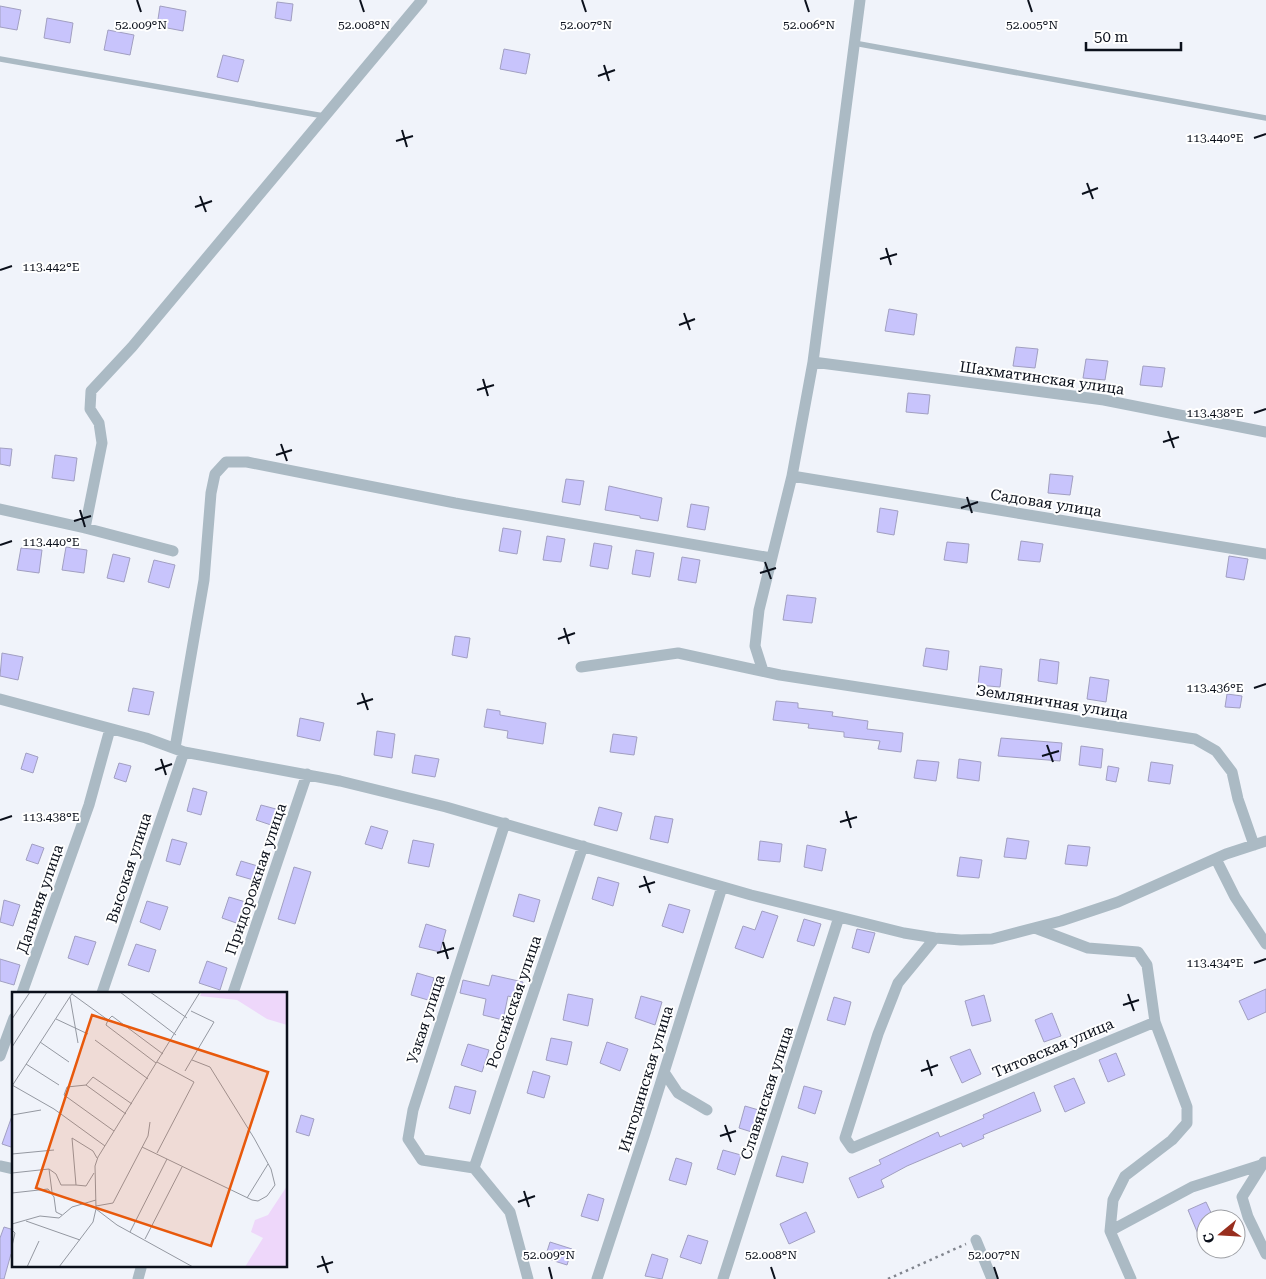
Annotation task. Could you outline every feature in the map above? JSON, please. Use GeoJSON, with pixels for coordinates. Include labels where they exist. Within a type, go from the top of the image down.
{"type":"FeatureCollection","features":[{"type":"Feature","properties":{"kind":"street"},"geometry":{"type":"LineString","coordinates":[[85,528],[102,444],[99,423],[90,409],[91,391],[132,347],[422,0]]}},
{"type":"Feature","properties":{"kind":"street"},"geometry":{"type":"LineString","coordinates":[[763,671],[755,646],[759,610],[792,476],[812,362],[860,0]]}},
{"type":"Feature","properties":{"kind":"street","name":"Шахматинская улица"},"geometry":{"type":"LineString","coordinates":[[812,362],[1104,400],[1266,432]]}},
{"type":"Feature","properties":{"kind":"street","name":"Высокая улица"},"geometry":{"type":"LineString","coordinates":[[102,992],[179,750],[204,580],[211,493],[215,474],[226,462],[247,462],[455,503],[771,558]]}},
{"type":"Feature","properties":{"kind":"street","name":"Садовая улица"},"geometry":{"type":"LineString","coordinates":[[792,476],[1266,554]]}},
{"type":"Feature","properties":{"kind":"street"},"geometry":{"type":"LineString","coordinates":[[0,509],[85,528],[172,551]]}},
{"type":"Feature","properties":{"kind":"street","name":"Земляничная улица"},"geometry":{"type":"LineString","coordinates":[[581,667],[678,653],[780,675],[1194,739],[1216,751],[1232,772],[1238,799],[1254,845]]}},
{"type":"Feature","properties":{"kind":"street"},"geometry":{"type":"LineString","coordinates":[[0,698],[179,750],[307,774],[505,823],[722,887],[936,938],[961,940],[992,939],[1035,928],[1118,902],[1216,859],[1266,841]]}},
{"type":"Feature","properties":{"kind":"street","name":"Дальняя улица"},"geometry":{"type":"LineString","coordinates":[[22,992],[89,805],[110,729]]}},
{"type":"Feature","properties":{"kind":"street","name":"Придорожная улица"},"geometry":{"type":"LineString","coordinates":[[233,992],[307,774]]}},
{"type":"Feature","properties":{"kind":"street","name":"Узкая улица"},"geometry":{"type":"LineString","coordinates":[[474,1168],[422,1160],[408,1139],[412,1110],[505,823]]}},
{"type":"Feature","properties":{"kind":"street","name":"Российская улица"},"geometry":{"type":"LineString","coordinates":[[474,1168],[582,846]]}},
{"type":"Feature","properties":{"kind":"street"},"geometry":{"type":"LineString","coordinates":[[1216,859],[1235,898],[1266,944]]}},
{"type":"Feature","properties":{"kind":"street","name":"Ингодинская улица"},"geometry":{"type":"LineString","coordinates":[[597,1279],[722,887]]}},
{"type":"Feature","properties":{"kind":"street","name":"Славянская улица"},"geometry":{"type":"LineString","coordinates":[[723,1279],[839,916]]}},
{"type":"Feature","properties":{"kind":"street"},"geometry":{"type":"LineString","coordinates":[[1035,928],[1088,948],[1138,952],[1147,965],[1155,1022],[1187,1107],[1187,1123],[1172,1140],[1125,1176],[1113,1200],[1110,1231],[1131,1279]]}},
{"type":"Feature","properties":{"kind":"street","name":"Титовская улица"},"geometry":{"type":"LineString","coordinates":[[936,938],[898,983],[878,1034],[845,1138],[852,1148],[1155,1022]]}},
{"type":"Feature","properties":{"kind":"street"},"geometry":{"type":"LineString","coordinates":[[0,1056],[12,1023]]}},
{"type":"Feature","properties":{"kind":"street"},"geometry":{"type":"LineString","coordinates":[[664,1072],[678,1093],[707,1110]]}},
{"type":"Feature","properties":{"kind":"street"},"geometry":{"type":"LineString","coordinates":[[1110,1231],[1192,1186],[1263,1162]]}},
{"type":"Feature","properties":{"kind":"street"},"geometry":{"type":"LineString","coordinates":[[1263,1162],[1242,1197],[1248,1217],[1266,1254]]}},
{"type":"Feature","properties":{"kind":"street"},"geometry":{"type":"LineString","coordinates":[[474,1168],[510,1212],[528,1279]]}},
{"type":"Feature","properties":{"kind":"street"},"geometry":{"type":"LineString","coordinates":[[976,1240],[992,1279]]}},
{"type":"Feature","properties":{"kind":"lane"},"geometry":{"type":"LineString","coordinates":[[854,43],[1266,118]]}},
{"type":"Feature","properties":{"kind":"lane"},"geometry":{"type":"LineString","coordinates":[[0,59],[324,116]]}},
{"type":"Feature","properties":{"kind":"path"},"geometry":{"type":"LineString","coordinates":[[888,1279],[976,1240]]}},
{"type":"Feature","properties":{"kind":"building"},"geometry":{"type":"Polygon","coordinates":[[[277,2],[293,4],[291,21],[275,18],[277,2]]]}},
{"type":"Feature","properties":{"kind":"building"},"geometry":{"type":"Polygon","coordinates":[[[0,6],[21,10],[17,30],[0,27],[0,6]]]}},
{"type":"Feature","properties":{"kind":"building"},"geometry":{"type":"Polygon","coordinates":[[[160,6],[186,11],[183,31],[157,26],[160,6]]]}},
{"type":"Feature","properties":{"kind":"building"},"geometry":{"type":"Polygon","coordinates":[[[47,18],[73,23],[70,43],[44,38],[47,18]]]}},
{"type":"Feature","properties":{"kind":"building"},"geometry":{"type":"Polygon","coordinates":[[[108,30],[134,35],[130,55],[104,50],[108,30]]]}},
{"type":"Feature","properties":{"kind":"building"},"geometry":{"type":"Polygon","coordinates":[[[504,49],[530,54],[526,74],[500,69],[504,49]]]}},
{"type":"Feature","properties":{"kind":"building"},"geometry":{"type":"Polygon","coordinates":[[[223,55],[244,60],[238,82],[217,77],[223,55]]]}},
{"type":"Feature","properties":{"kind":"building"},"geometry":{"type":"Polygon","coordinates":[[[889,309],[917,314],[914,335],[885,331],[889,309]]]}},
{"type":"Feature","properties":{"kind":"building"},"geometry":{"type":"Polygon","coordinates":[[[1016,347],[1038,349],[1035,368],[1013,366],[1016,347]]]}},
{"type":"Feature","properties":{"kind":"building"},"geometry":{"type":"Polygon","coordinates":[[[1086,359],[1108,361],[1105,380],[1083,378],[1086,359]]]}},
{"type":"Feature","properties":{"kind":"building"},"geometry":{"type":"Polygon","coordinates":[[[1143,366],[1165,368],[1162,387],[1140,385],[1143,366]]]}},
{"type":"Feature","properties":{"kind":"building"},"geometry":{"type":"Polygon","coordinates":[[[908,393],[930,395],[928,414],[906,412],[908,393]]]}},
{"type":"Feature","properties":{"kind":"building"},"geometry":{"type":"Polygon","coordinates":[[[0,448],[12,449],[10,466],[0,464],[0,448]]]}},
{"type":"Feature","properties":{"kind":"building"},"geometry":{"type":"Polygon","coordinates":[[[55,455],[77,458],[74,481],[52,478],[55,455]]]}},
{"type":"Feature","properties":{"kind":"building"},"geometry":{"type":"Polygon","coordinates":[[[1050,474],[1073,476],[1070,495],[1048,493],[1050,474]]]}},
{"type":"Feature","properties":{"kind":"building"},"geometry":{"type":"Polygon","coordinates":[[[566,479],[584,481],[580,505],[562,502],[566,479]]]}},
{"type":"Feature","properties":{"kind":"building"},"geometry":{"type":"Polygon","coordinates":[[[609,486],[662,498],[658,521],[605,510],[609,486]]]}},
{"type":"Feature","properties":{"kind":"building"},"geometry":{"type":"Polygon","coordinates":[[[691,504],[709,507],[705,530],[687,527],[691,504]]]}},
{"type":"Feature","properties":{"kind":"building"},"geometry":{"type":"Polygon","coordinates":[[[880,508],[898,511],[894,535],[877,532],[880,508]]]}},
{"type":"Feature","properties":{"kind":"building"},"geometry":{"type":"Polygon","coordinates":[[[503,528],[521,531],[517,554],[499,551],[503,528]]]}},
{"type":"Feature","properties":{"kind":"building"},"geometry":{"type":"Polygon","coordinates":[[[547,536],[565,539],[561,562],[543,560],[547,536]]]}},
{"type":"Feature","properties":{"kind":"building"},"geometry":{"type":"Polygon","coordinates":[[[1021,541],[1043,544],[1040,562],[1018,560],[1021,541]]]}},
{"type":"Feature","properties":{"kind":"building"},"geometry":{"type":"Polygon","coordinates":[[[947,542],[969,544],[967,563],[944,560],[947,542]]]}},
{"type":"Feature","properties":{"kind":"building"},"geometry":{"type":"Polygon","coordinates":[[[594,543],[612,546],[608,569],[590,566],[594,543]]]}},
{"type":"Feature","properties":{"kind":"building"},"geometry":{"type":"Polygon","coordinates":[[[66,547],[87,550],[84,573],[62,570],[66,547]]]}},
{"type":"Feature","properties":{"kind":"building"},"geometry":{"type":"Polygon","coordinates":[[[21,548],[42,550],[39,573],[17,570],[21,548]]]}},
{"type":"Feature","properties":{"kind":"building"},"geometry":{"type":"Polygon","coordinates":[[[636,550],[654,553],[650,577],[632,574],[636,550]]]}},
{"type":"Feature","properties":{"kind":"building"},"geometry":{"type":"Polygon","coordinates":[[[113,554],[130,558],[124,582],[107,578],[113,554]]]}},
{"type":"Feature","properties":{"kind":"building"},"geometry":{"type":"Polygon","coordinates":[[[1229,556],[1248,559],[1244,580],[1226,577],[1229,556]]]}},
{"type":"Feature","properties":{"kind":"building"},"geometry":{"type":"Polygon","coordinates":[[[682,557],[700,560],[696,583],[678,580],[682,557]]]}},
{"type":"Feature","properties":{"kind":"building"},"geometry":{"type":"Polygon","coordinates":[[[154,560],[175,565],[169,588],[148,582],[154,560]]]}},
{"type":"Feature","properties":{"kind":"building"},"geometry":{"type":"Polygon","coordinates":[[[787,595],[816,598],[812,623],[783,620],[787,595]]]}},
{"type":"Feature","properties":{"kind":"building"},"geometry":{"type":"Polygon","coordinates":[[[455,636],[470,638],[467,658],[452,655],[455,636]]]}},
{"type":"Feature","properties":{"kind":"building"},"geometry":{"type":"Polygon","coordinates":[[[926,648],[949,651],[947,670],[923,666],[926,648]]]}},
{"type":"Feature","properties":{"kind":"building"},"geometry":{"type":"Polygon","coordinates":[[[2,653],[23,657],[18,680],[0,676],[2,653]]]}},
{"type":"Feature","properties":{"kind":"building"},"geometry":{"type":"Polygon","coordinates":[[[1040,659],[1059,662],[1057,684],[1038,681],[1040,659]]]}},
{"type":"Feature","properties":{"kind":"building"},"geometry":{"type":"Polygon","coordinates":[[[980,666],[1002,669],[1000,687],[978,685],[980,666]]]}},
{"type":"Feature","properties":{"kind":"building"},"geometry":{"type":"Polygon","coordinates":[[[1090,677],[1109,680],[1106,702],[1087,699],[1090,677]]]}},
{"type":"Feature","properties":{"kind":"building"},"geometry":{"type":"Polygon","coordinates":[[[133,688],[154,692],[149,715],[128,711],[133,688]]]}},
{"type":"Feature","properties":{"kind":"building"},"geometry":{"type":"Polygon","coordinates":[[[1227,694],[1242,696],[1240,708],[1225,707],[1227,694]]]}},
{"type":"Feature","properties":{"kind":"building"},"geometry":{"type":"Polygon","coordinates":[[[776,701],[798,703],[798,708],[833,712],[832,716],[868,721],[867,729],[903,733],[901,752],[878,749],[880,741],[844,737],[844,732],[808,728],[809,724],[773,720],[776,701]]]}},
{"type":"Feature","properties":{"kind":"building"},"geometry":{"type":"Polygon","coordinates":[[[487,709],[500,711],[500,715],[546,723],[543,744],[507,738],[508,731],[484,727],[487,709]]]}},
{"type":"Feature","properties":{"kind":"building"},"geometry":{"type":"Polygon","coordinates":[[[300,718],[324,723],[320,741],[297,736],[300,718]]]}},
{"type":"Feature","properties":{"kind":"building"},"geometry":{"type":"Polygon","coordinates":[[[377,731],[395,734],[392,758],[374,755],[377,731]]]}},
{"type":"Feature","properties":{"kind":"building"},"geometry":{"type":"Polygon","coordinates":[[[613,734],[637,737],[634,755],[610,752],[613,734]]]}},
{"type":"Feature","properties":{"kind":"building"},"geometry":{"type":"Polygon","coordinates":[[[1001,738],[1062,743],[1060,761],[998,756],[1001,738]]]}},
{"type":"Feature","properties":{"kind":"building"},"geometry":{"type":"Polygon","coordinates":[[[1081,746],[1103,749],[1101,768],[1079,765],[1081,746]]]}},
{"type":"Feature","properties":{"kind":"building"},"geometry":{"type":"Polygon","coordinates":[[[26,753],[38,757],[33,773],[21,769],[26,753]]]}},
{"type":"Feature","properties":{"kind":"building"},"geometry":{"type":"Polygon","coordinates":[[[415,755],[439,759],[435,777],[412,773],[415,755]]]}},
{"type":"Feature","properties":{"kind":"building"},"geometry":{"type":"Polygon","coordinates":[[[959,759],[981,762],[979,781],[957,778],[959,759]]]}},
{"type":"Feature","properties":{"kind":"building"},"geometry":{"type":"Polygon","coordinates":[[[917,760],[939,762],[936,781],[914,778],[917,760]]]}},
{"type":"Feature","properties":{"kind":"building"},"geometry":{"type":"Polygon","coordinates":[[[1151,762],[1173,765],[1170,784],[1148,781],[1151,762]]]}},
{"type":"Feature","properties":{"kind":"building"},"geometry":{"type":"Polygon","coordinates":[[[119,763],[131,766],[126,782],[114,778],[119,763]]]}},
{"type":"Feature","properties":{"kind":"building"},"geometry":{"type":"Polygon","coordinates":[[[1108,766],[1119,768],[1116,782],[1106,780],[1108,766]]]}},
{"type":"Feature","properties":{"kind":"building"},"geometry":{"type":"Polygon","coordinates":[[[193,788],[207,792],[201,815],[187,811],[193,788]]]}},
{"type":"Feature","properties":{"kind":"building"},"geometry":{"type":"Polygon","coordinates":[[[261,805],[276,809],[271,825],[256,820],[261,805]]]}},
{"type":"Feature","properties":{"kind":"building"},"geometry":{"type":"Polygon","coordinates":[[[599,807],[622,813],[617,831],[594,825],[599,807]]]}},
{"type":"Feature","properties":{"kind":"building"},"geometry":{"type":"Polygon","coordinates":[[[655,816],[673,819],[668,843],[650,839],[655,816]]]}},
{"type":"Feature","properties":{"kind":"building"},"geometry":{"type":"Polygon","coordinates":[[[371,826],[388,831],[382,849],[365,844],[371,826]]]}},
{"type":"Feature","properties":{"kind":"building"},"geometry":{"type":"Polygon","coordinates":[[[1007,838],[1029,841],[1026,859],[1004,857],[1007,838]]]}},
{"type":"Feature","properties":{"kind":"building"},"geometry":{"type":"Polygon","coordinates":[[[172,839],[187,843],[180,865],[166,861],[172,839]]]}},
{"type":"Feature","properties":{"kind":"building"},"geometry":{"type":"Polygon","coordinates":[[[413,840],[434,844],[429,867],[408,863],[413,840]]]}},
{"type":"Feature","properties":{"kind":"building"},"geometry":{"type":"Polygon","coordinates":[[[760,841],[782,844],[780,862],[758,860],[760,841]]]}},
{"type":"Feature","properties":{"kind":"building"},"geometry":{"type":"Polygon","coordinates":[[[32,844],[44,848],[38,864],[26,860],[32,844]]]}},
{"type":"Feature","properties":{"kind":"building"},"geometry":{"type":"Polygon","coordinates":[[[807,845],[826,849],[822,871],[804,867],[807,845]]]}},
{"type":"Feature","properties":{"kind":"building"},"geometry":{"type":"Polygon","coordinates":[[[1068,845],[1090,847],[1087,866],[1065,864],[1068,845]]]}},
{"type":"Feature","properties":{"kind":"building"},"geometry":{"type":"Polygon","coordinates":[[[960,857],[982,860],[979,878],[957,876],[960,857]]]}},
{"type":"Feature","properties":{"kind":"building"},"geometry":{"type":"Polygon","coordinates":[[[241,861],[261,867],[257,881],[236,875],[241,861]]]}},
{"type":"Feature","properties":{"kind":"building"},"geometry":{"type":"Polygon","coordinates":[[[294,867],[311,872],[295,924],[278,919],[294,867]]]}},
{"type":"Feature","properties":{"kind":"building"},"geometry":{"type":"Polygon","coordinates":[[[598,877],[619,883],[613,906],[592,899],[598,877]]]}},
{"type":"Feature","properties":{"kind":"building"},"geometry":{"type":"Polygon","coordinates":[[[519,894],[540,900],[534,922],[513,916],[519,894]]]}},
{"type":"Feature","properties":{"kind":"building"},"geometry":{"type":"Polygon","coordinates":[[[229,897],[249,903],[242,925],[222,918],[229,897]]]}},
{"type":"Feature","properties":{"kind":"building"},"geometry":{"type":"Polygon","coordinates":[[[4,900],[20,905],[13,926],[0,922],[4,900]]]}},
{"type":"Feature","properties":{"kind":"building"},"geometry":{"type":"Polygon","coordinates":[[[147,901],[168,907],[160,930],[140,922],[147,901]]]}},
{"type":"Feature","properties":{"kind":"building"},"geometry":{"type":"Polygon","coordinates":[[[669,904],[690,910],[683,933],[662,926],[669,904]]]}},
{"type":"Feature","properties":{"kind":"building"},"geometry":{"type":"Polygon","coordinates":[[[762,911],[778,916],[763,958],[735,948],[743,926],[755,930],[762,911]]]}},
{"type":"Feature","properties":{"kind":"building"},"geometry":{"type":"Polygon","coordinates":[[[804,919],[821,924],[814,946],[797,941],[804,919]]]}},
{"type":"Feature","properties":{"kind":"building"},"geometry":{"type":"Polygon","coordinates":[[[426,924],[446,930],[440,952],[419,947],[426,924]]]}},
{"type":"Feature","properties":{"kind":"building"},"geometry":{"type":"Polygon","coordinates":[[[857,929],[875,933],[869,953],[852,948],[857,929]]]}},
{"type":"Feature","properties":{"kind":"building"},"geometry":{"type":"Polygon","coordinates":[[[75,936],[96,942],[88,965],[68,958],[75,936]]]}},
{"type":"Feature","properties":{"kind":"building"},"geometry":{"type":"Polygon","coordinates":[[[136,944],[156,950],[149,972],[128,965],[136,944]]]}},
{"type":"Feature","properties":{"kind":"building"},"geometry":{"type":"Polygon","coordinates":[[[0,959],[20,965],[14,985],[0,981],[0,959]]]}},
{"type":"Feature","properties":{"kind":"building"},"geometry":{"type":"Polygon","coordinates":[[[207,961],[227,968],[220,990],[199,983],[207,961]]]}},
{"type":"Feature","properties":{"kind":"building"},"geometry":{"type":"Polygon","coordinates":[[[417,973],[434,978],[428,1000],[411,995],[417,973]]]}},
{"type":"Feature","properties":{"kind":"building"},"geometry":{"type":"Polygon","coordinates":[[[492,975],[523,982],[519,999],[508,996],[503,1020],[483,1015],[486,999],[460,993],[463,980],[489,986],[492,975]]]}},
{"type":"Feature","properties":{"kind":"building"},"geometry":{"type":"Polygon","coordinates":[[[1266,989],[1266,1012],[1248,1020],[1239,1001],[1266,989]]]}},
{"type":"Feature","properties":{"kind":"building"},"geometry":{"type":"Polygon","coordinates":[[[568,994],[593,999],[588,1026],[563,1020],[568,994]]]}},
{"type":"Feature","properties":{"kind":"building"},"geometry":{"type":"Polygon","coordinates":[[[984,995],[991,1021],[972,1026],[965,1001],[984,995]]]}},
{"type":"Feature","properties":{"kind":"building"},"geometry":{"type":"Polygon","coordinates":[[[641,996],[662,1002],[655,1025],[635,1018],[641,996]]]}},
{"type":"Feature","properties":{"kind":"building"},"geometry":{"type":"Polygon","coordinates":[[[834,997],[851,1002],[845,1025],[827,1020],[834,997]]]}},
{"type":"Feature","properties":{"kind":"building"},"geometry":{"type":"Polygon","coordinates":[[[1052,1013],[1061,1036],[1044,1042],[1035,1020],[1052,1013]]]}},
{"type":"Feature","properties":{"kind":"building"},"geometry":{"type":"Polygon","coordinates":[[[551,1038],[572,1042],[567,1065],[546,1060],[551,1038]]]}},
{"type":"Feature","properties":{"kind":"building"},"geometry":{"type":"Polygon","coordinates":[[[607,1042],[628,1049],[620,1071],[600,1063],[607,1042]]]}},
{"type":"Feature","properties":{"kind":"building"},"geometry":{"type":"Polygon","coordinates":[[[468,1044],[489,1050],[482,1072],[461,1065],[468,1044]]]}},
{"type":"Feature","properties":{"kind":"building"},"geometry":{"type":"Polygon","coordinates":[[[970,1049],[981,1074],[962,1083],[950,1057],[970,1049]]]}},
{"type":"Feature","properties":{"kind":"building"},"geometry":{"type":"Polygon","coordinates":[[[1116,1053],[1125,1075],[1108,1082],[1099,1060],[1116,1053]]]}},
{"type":"Feature","properties":{"kind":"building"},"geometry":{"type":"Polygon","coordinates":[[[533,1071],[550,1076],[544,1098],[527,1093],[533,1071]]]}},
{"type":"Feature","properties":{"kind":"building"},"geometry":{"type":"Polygon","coordinates":[[[1074,1078],[1085,1103],[1065,1112],[1054,1086],[1074,1078]]]}},
{"type":"Feature","properties":{"kind":"building"},"geometry":{"type":"Polygon","coordinates":[[[455,1086],[476,1091],[470,1114],[449,1108],[455,1086]]]}},
{"type":"Feature","properties":{"kind":"building"},"geometry":{"type":"Polygon","coordinates":[[[804,1086],[822,1091],[815,1114],[798,1108],[804,1086]]]}},
{"type":"Feature","properties":{"kind":"building"},"geometry":{"type":"Polygon","coordinates":[[[1034,1092],[1041,1111],[983,1135],[984,1138],[963,1147],[961,1143],[907,1166],[881,1180],[884,1187],[858,1198],[849,1178],[881,1164],[879,1160],[938,1132],[940,1137],[984,1118],[983,1115],[1034,1092]]]}},
{"type":"Feature","properties":{"kind":"building"},"geometry":{"type":"Polygon","coordinates":[[[745,1106],[762,1111],[755,1133],[739,1128],[745,1106]]]}},
{"type":"Feature","properties":{"kind":"building"},"geometry":{"type":"Polygon","coordinates":[[[301,1115],[314,1119],[309,1136],[296,1132],[301,1115]]]}},
{"type":"Feature","properties":{"kind":"building"},"geometry":{"type":"Polygon","coordinates":[[[12,1116],[12,1147],[2,1144],[12,1116]]]}},
{"type":"Feature","properties":{"kind":"building"},"geometry":{"type":"Polygon","coordinates":[[[723,1150],[741,1155],[735,1175],[717,1169],[723,1150]]]}},
{"type":"Feature","properties":{"kind":"building"},"geometry":{"type":"Polygon","coordinates":[[[782,1156],[808,1163],[803,1183],[776,1176],[782,1156]]]}},
{"type":"Feature","properties":{"kind":"building"},"geometry":{"type":"Polygon","coordinates":[[[676,1158],[692,1163],[686,1185],[669,1180],[676,1158]]]}},
{"type":"Feature","properties":{"kind":"building"},"geometry":{"type":"Polygon","coordinates":[[[588,1194],[604,1199],[598,1221],[581,1216],[588,1194]]]}},
{"type":"Feature","properties":{"kind":"building"},"geometry":{"type":"Polygon","coordinates":[[[1206,1202],[1209,1209],[1196,1209],[1196,1229],[1188,1210],[1206,1202]]]}},
{"type":"Feature","properties":{"kind":"building"},"geometry":{"type":"Polygon","coordinates":[[[806,1212],[815,1232],[789,1244],[780,1224],[806,1212]]]}},
{"type":"Feature","properties":{"kind":"building"},"geometry":{"type":"Polygon","coordinates":[[[4,1227],[12,1229],[12,1254],[4,1279],[0,1279],[0,1238],[4,1227]]]}},
{"type":"Feature","properties":{"kind":"building"},"geometry":{"type":"Polygon","coordinates":[[[688,1235],[708,1241],[701,1264],[680,1257],[688,1235]]]}},
{"type":"Feature","properties":{"kind":"building"},"geometry":{"type":"Polygon","coordinates":[[[550,1242],[572,1249],[567,1265],[545,1258],[550,1242]]]}},
{"type":"Feature","properties":{"kind":"building"},"geometry":{"type":"Polygon","coordinates":[[[652,1254],[668,1259],[662,1279],[645,1276],[652,1254]]]}}]}
